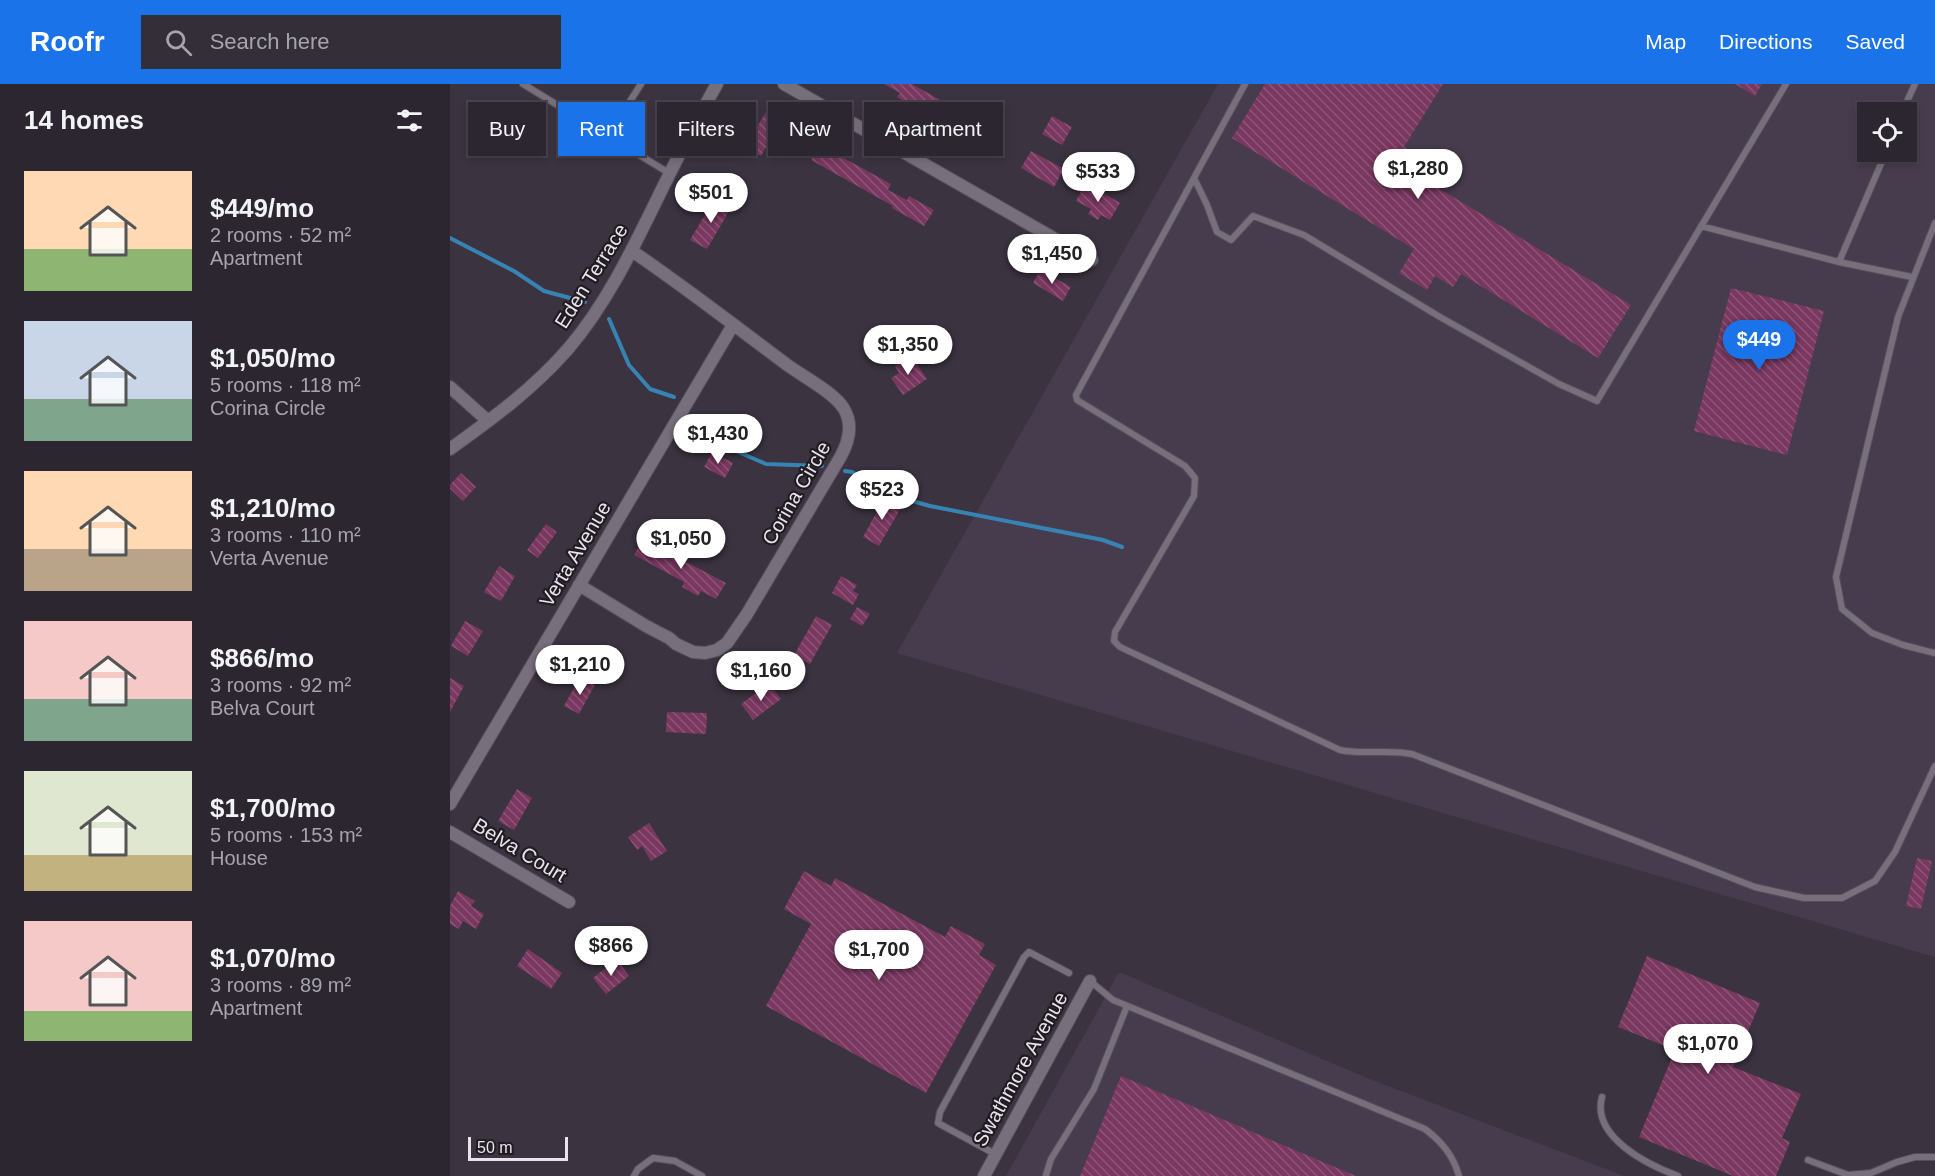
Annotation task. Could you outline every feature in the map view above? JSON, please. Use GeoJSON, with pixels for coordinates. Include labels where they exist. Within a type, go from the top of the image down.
{"type":"FeatureCollection","features":[{"type":"Feature","properties":{"kind":"street","name":"Eden Terrace"},"geometry":{"type":"LineString","coordinates":[[450,449],[531,388],[568,349],[600,305],[632,251],[690,131],[717,84]]}},
{"type":"Feature","properties":{"kind":"street"},"geometry":{"type":"LineString","coordinates":[[784,84],[1092,260]]}},
{"type":"Feature","properties":{"kind":"street","name":"Corina Circle"},"geometry":{"type":"LineString","coordinates":[[579,585],[676,644],[693,652],[705,653],[717,650],[727,643],[747,614],[841,456],[847,445],[850,430],[849,419],[844,407],[836,399],[733,325],[681,284],[632,251]]}},
{"type":"Feature","properties":{"kind":"street","name":"Verta Avenue"},"geometry":{"type":"LineString","coordinates":[[450,804],[733,325]]}},
{"type":"Feature","properties":{"kind":"street"},"geometry":{"type":"LineString","coordinates":[[450,387],[488,421]]}},
{"type":"Feature","properties":{"kind":"street","name":"Belva Court"},"geometry":{"type":"LineString","coordinates":[[450,832],[569,902]]}},
{"type":"Feature","properties":{"kind":"street","name":"Swathmore Avenue"},"geometry":{"type":"LineString","coordinates":[[984,1176],[1090,981]]}},
{"type":"Feature","properties":{"kind":"lane"},"geometry":{"type":"LineString","coordinates":[[523,84],[558,105]]}},
{"type":"Feature","properties":{"kind":"lane"},"geometry":{"type":"LineString","coordinates":[[629,102],[640,84]]}},
{"type":"Feature","properties":{"kind":"lane"},"geometry":{"type":"LineString","coordinates":[[1245,84],[1076,395],[1077,400],[1185,466],[1195,478],[1194,496],[1114,632],[1114,641],[1120,646],[1340,750],[1355,754],[1396,751],[1412,754],[1755,887],[1804,898],[1842,898],[1875,881],[1894,852],[1935,766]]}},
{"type":"Feature","properties":{"kind":"lane"},"geometry":{"type":"LineString","coordinates":[[1194,178],[1217,232],[1231,240],[1253,216],[1304,236],[1440,317],[1559,384],[1597,401],[1786,84]]}},
{"type":"Feature","properties":{"kind":"lane"},"geometry":{"type":"LineString","coordinates":[[1907,102],[1915,84]]}},
{"type":"Feature","properties":{"kind":"lane"},"geometry":{"type":"LineString","coordinates":[[641,156],[669,173]]}},
{"type":"Feature","properties":{"kind":"lane"},"geometry":{"type":"LineString","coordinates":[[1839,262],[1882,162]]}},
{"type":"Feature","properties":{"kind":"lane"},"geometry":{"type":"LineString","coordinates":[[1935,223],[1898,317],[1836,577],[1842,609],[1872,633],[1903,645],[1935,653]]}},
{"type":"Feature","properties":{"kind":"lane"},"geometry":{"type":"LineString","coordinates":[[1701,226],[1839,262],[1912,277]]}},
{"type":"Feature","properties":{"kind":"lane"},"geometry":{"type":"LineString","coordinates":[[996,1154],[938,1123],[940,1112],[1024,957],[1029,952],[1069,973]]}},
{"type":"Feature","properties":{"kind":"lane"},"geometry":{"type":"LineString","coordinates":[[1090,981],[1113,1000],[1425,1129],[1442,1142],[1456,1165],[1459,1176]]}},
{"type":"Feature","properties":{"kind":"lane"},"geometry":{"type":"LineString","coordinates":[[1046,1175],[1051,1159],[1094,1089],[1127,1006]]}},
{"type":"Feature","properties":{"kind":"lane"},"geometry":{"type":"LineString","coordinates":[[1602,1097],[1599,1108],[1609,1132],[1638,1158],[1678,1176]]}},
{"type":"Feature","properties":{"kind":"lane"},"geometry":{"type":"LineString","coordinates":[[1808,1160],[1848,1175],[1871,1173],[1915,1157],[1935,1157]]}},
{"type":"Feature","properties":{"kind":"lane"},"geometry":{"type":"LineString","coordinates":[[634,1176],[638,1169],[653,1158],[675,1161],[702,1176]]}},
{"type":"Feature","properties":{"kind":"shaded area"},"geometry":{"type":"Polygon","coordinates":[[[1218,84],[1935,84],[1935,957],[897,653],[1218,84]]]}},
{"type":"Feature","properties":{"kind":"shaded area"},"geometry":{"type":"Polygon","coordinates":[[[1119,972],[1367,1078],[1624,1176],[1006,1176],[1119,972]]]}},
{"type":"Feature","properties":{"kind":"building"},"geometry":{"type":"Polygon","coordinates":[[[884,84],[912,84],[942,101],[905,102],[897,97],[900,93],[884,84]]]}},
{"type":"Feature","properties":{"kind":"building"},"geometry":{"type":"Polygon","coordinates":[[[1265,84],[1443,84],[1404,147],[1431,163],[1422,178],[1631,305],[1598,358],[1461,274],[1453,287],[1435,276],[1427,290],[1399,273],[1414,249],[1232,138],[1265,84]]]}},
{"type":"Feature","properties":{"kind":"building"},"geometry":{"type":"Polygon","coordinates":[[[1735,84],[1762,84],[1755,96],[1735,84]]]}},
{"type":"Feature","properties":{"kind":"building"},"geometry":{"type":"Polygon","coordinates":[[[768,109],[768,144],[761,156],[756,153],[756,129],[768,109]]]}},
{"type":"Feature","properties":{"kind":"building"},"geometry":{"type":"Polygon","coordinates":[[[1052,116],[1072,127],[1062,145],[1042,134],[1052,116]]]}},
{"type":"Feature","properties":{"kind":"building"},"geometry":{"type":"Polygon","coordinates":[[[1031,151],[1064,169],[1054,187],[1021,168],[1031,151]]]}},
{"type":"Feature","properties":{"kind":"building"},"geometry":{"type":"Polygon","coordinates":[[[813,156],[840,156],[891,184],[888,190],[907,200],[909,196],[934,210],[924,226],[811,160],[813,156]]]}},
{"type":"Feature","properties":{"kind":"building"},"geometry":{"type":"Polygon","coordinates":[[[1086,183],[1120,203],[1110,220],[1101,215],[1098,220],[1088,214],[1091,209],[1076,201],[1086,183]]]}},
{"type":"Feature","properties":{"kind":"building"},"geometry":{"type":"Polygon","coordinates":[[[715,198],[731,208],[707,249],[690,240],[715,198]]]}},
{"type":"Feature","properties":{"kind":"building"},"geometry":{"type":"Polygon","coordinates":[[[1040,270],[1071,287],[1063,301],[1033,283],[1040,270]]]}},
{"type":"Feature","properties":{"kind":"building"},"geometry":{"type":"Polygon","coordinates":[[[1731,288],[1824,311],[1787,455],[1694,431],[1731,288]]]}},
{"type":"Feature","properties":{"kind":"building"},"geometry":{"type":"Polygon","coordinates":[[[911,356],[927,379],[903,395],[891,378],[899,373],[895,366],[911,356]]]}},
{"type":"Feature","properties":{"kind":"building"},"geometry":{"type":"Polygon","coordinates":[[[712,452],[733,463],[725,478],[704,467],[712,452]]]}},
{"type":"Feature","properties":{"kind":"building"},"geometry":{"type":"Polygon","coordinates":[[[461,473],[476,487],[463,501],[450,489],[450,485],[461,473]]]}},
{"type":"Feature","properties":{"kind":"building"},"geometry":{"type":"Polygon","coordinates":[[[885,497],[902,506],[879,546],[863,537],[885,497]]]}},
{"type":"Feature","properties":{"kind":"building"},"geometry":{"type":"Polygon","coordinates":[[[546,524],[557,532],[538,558],[527,550],[546,524]]]}},
{"type":"Feature","properties":{"kind":"building"},"geometry":{"type":"Polygon","coordinates":[[[643,539],[726,583],[716,599],[701,591],[698,596],[682,587],[684,582],[634,555],[643,539]]]}},
{"type":"Feature","properties":{"kind":"building"},"geometry":{"type":"Polygon","coordinates":[[[499,566],[515,576],[501,601],[484,592],[499,566]]]}},
{"type":"Feature","properties":{"kind":"building"},"geometry":{"type":"Polygon","coordinates":[[[841,576],[857,585],[853,591],[859,594],[853,605],[832,593],[841,576]]]}},
{"type":"Feature","properties":{"kind":"building"},"geometry":{"type":"Polygon","coordinates":[[[857,607],[870,614],[862,626],[850,619],[857,607]]]}},
{"type":"Feature","properties":{"kind":"building"},"geometry":{"type":"Polygon","coordinates":[[[816,616],[832,625],[810,664],[794,655],[816,616]]]}},
{"type":"Feature","properties":{"kind":"building"},"geometry":{"type":"Polygon","coordinates":[[[465,621],[483,631],[468,656],[451,646],[465,621]]]}},
{"type":"Feature","properties":{"kind":"building"},"geometry":{"type":"Polygon","coordinates":[[[580,677],[595,685],[579,714],[564,706],[580,677]]]}},
{"type":"Feature","properties":{"kind":"building"},"geometry":{"type":"Polygon","coordinates":[[[450,678],[464,686],[450,712],[450,678]]]}},
{"type":"Feature","properties":{"kind":"building"},"geometry":{"type":"Polygon","coordinates":[[[769,683],[781,699],[753,720],[741,704],[769,683]]]}},
{"type":"Feature","properties":{"kind":"building"},"geometry":{"type":"Polygon","coordinates":[[[667,712],[707,713],[706,734],[666,732],[667,712]]]}},
{"type":"Feature","properties":{"kind":"building"},"geometry":{"type":"Polygon","coordinates":[[[517,789],[532,798],[514,830],[498,821],[517,789]]]}},
{"type":"Feature","properties":{"kind":"building"},"geometry":{"type":"Polygon","coordinates":[[[649,823],[667,851],[651,861],[642,846],[637,850],[628,837],[649,823]]]}},
{"type":"Feature","properties":{"kind":"building"},"geometry":{"type":"Polygon","coordinates":[[[1917,858],[1932,861],[1921,909],[1906,906],[1917,858]]]}},
{"type":"Feature","properties":{"kind":"building"},"geometry":{"type":"Polygon","coordinates":[[[804,871],[831,886],[835,878],[945,937],[951,926],[985,944],[979,955],[996,965],[926,1093],[766,1006],[811,924],[784,909],[804,871]]]}},
{"type":"Feature","properties":{"kind":"building"},"geometry":{"type":"Polygon","coordinates":[[[458,891],[475,901],[471,906],[484,914],[476,929],[463,921],[459,929],[450,924],[450,906],[458,891]]]}},
{"type":"Feature","properties":{"kind":"building"},"geometry":{"type":"Polygon","coordinates":[[[528,949],[562,973],[551,989],[517,966],[528,949]]]}},
{"type":"Feature","properties":{"kind":"building"},"geometry":{"type":"Polygon","coordinates":[[[1647,956],[1760,1003],[1733,1067],[1801,1094],[1782,1138],[1790,1142],[1776,1176],[1733,1176],[1639,1137],[1675,1050],[1618,1027],[1647,956]]]}},
{"type":"Feature","properties":{"kind":"building"},"geometry":{"type":"Polygon","coordinates":[[[617,959],[629,976],[606,994],[593,978],[617,959]]]}},
{"type":"Feature","properties":{"kind":"building"},"geometry":{"type":"Polygon","coordinates":[[[1121,1076],[1356,1176],[1080,1176],[1121,1076]]]}},
{"type":"Feature","properties":{"kind":"waterway"},"geometry":{"type":"LineString","coordinates":[[450,238],[514,271],[544,291],[585,302]]}},
{"type":"Feature","properties":{"kind":"waterway"},"geometry":{"type":"LineString","coordinates":[[609,319],[629,365],[650,389],[674,397]]}},
{"type":"Feature","properties":{"kind":"waterway"},"geometry":{"type":"LineString","coordinates":[[696,416],[736,451],[766,464],[822,466]]}},
{"type":"Feature","properties":{"kind":"waterway"},"geometry":{"type":"LineString","coordinates":[[845,471],[852,472],[891,495],[930,506],[1103,540],[1122,547]]}}]}
